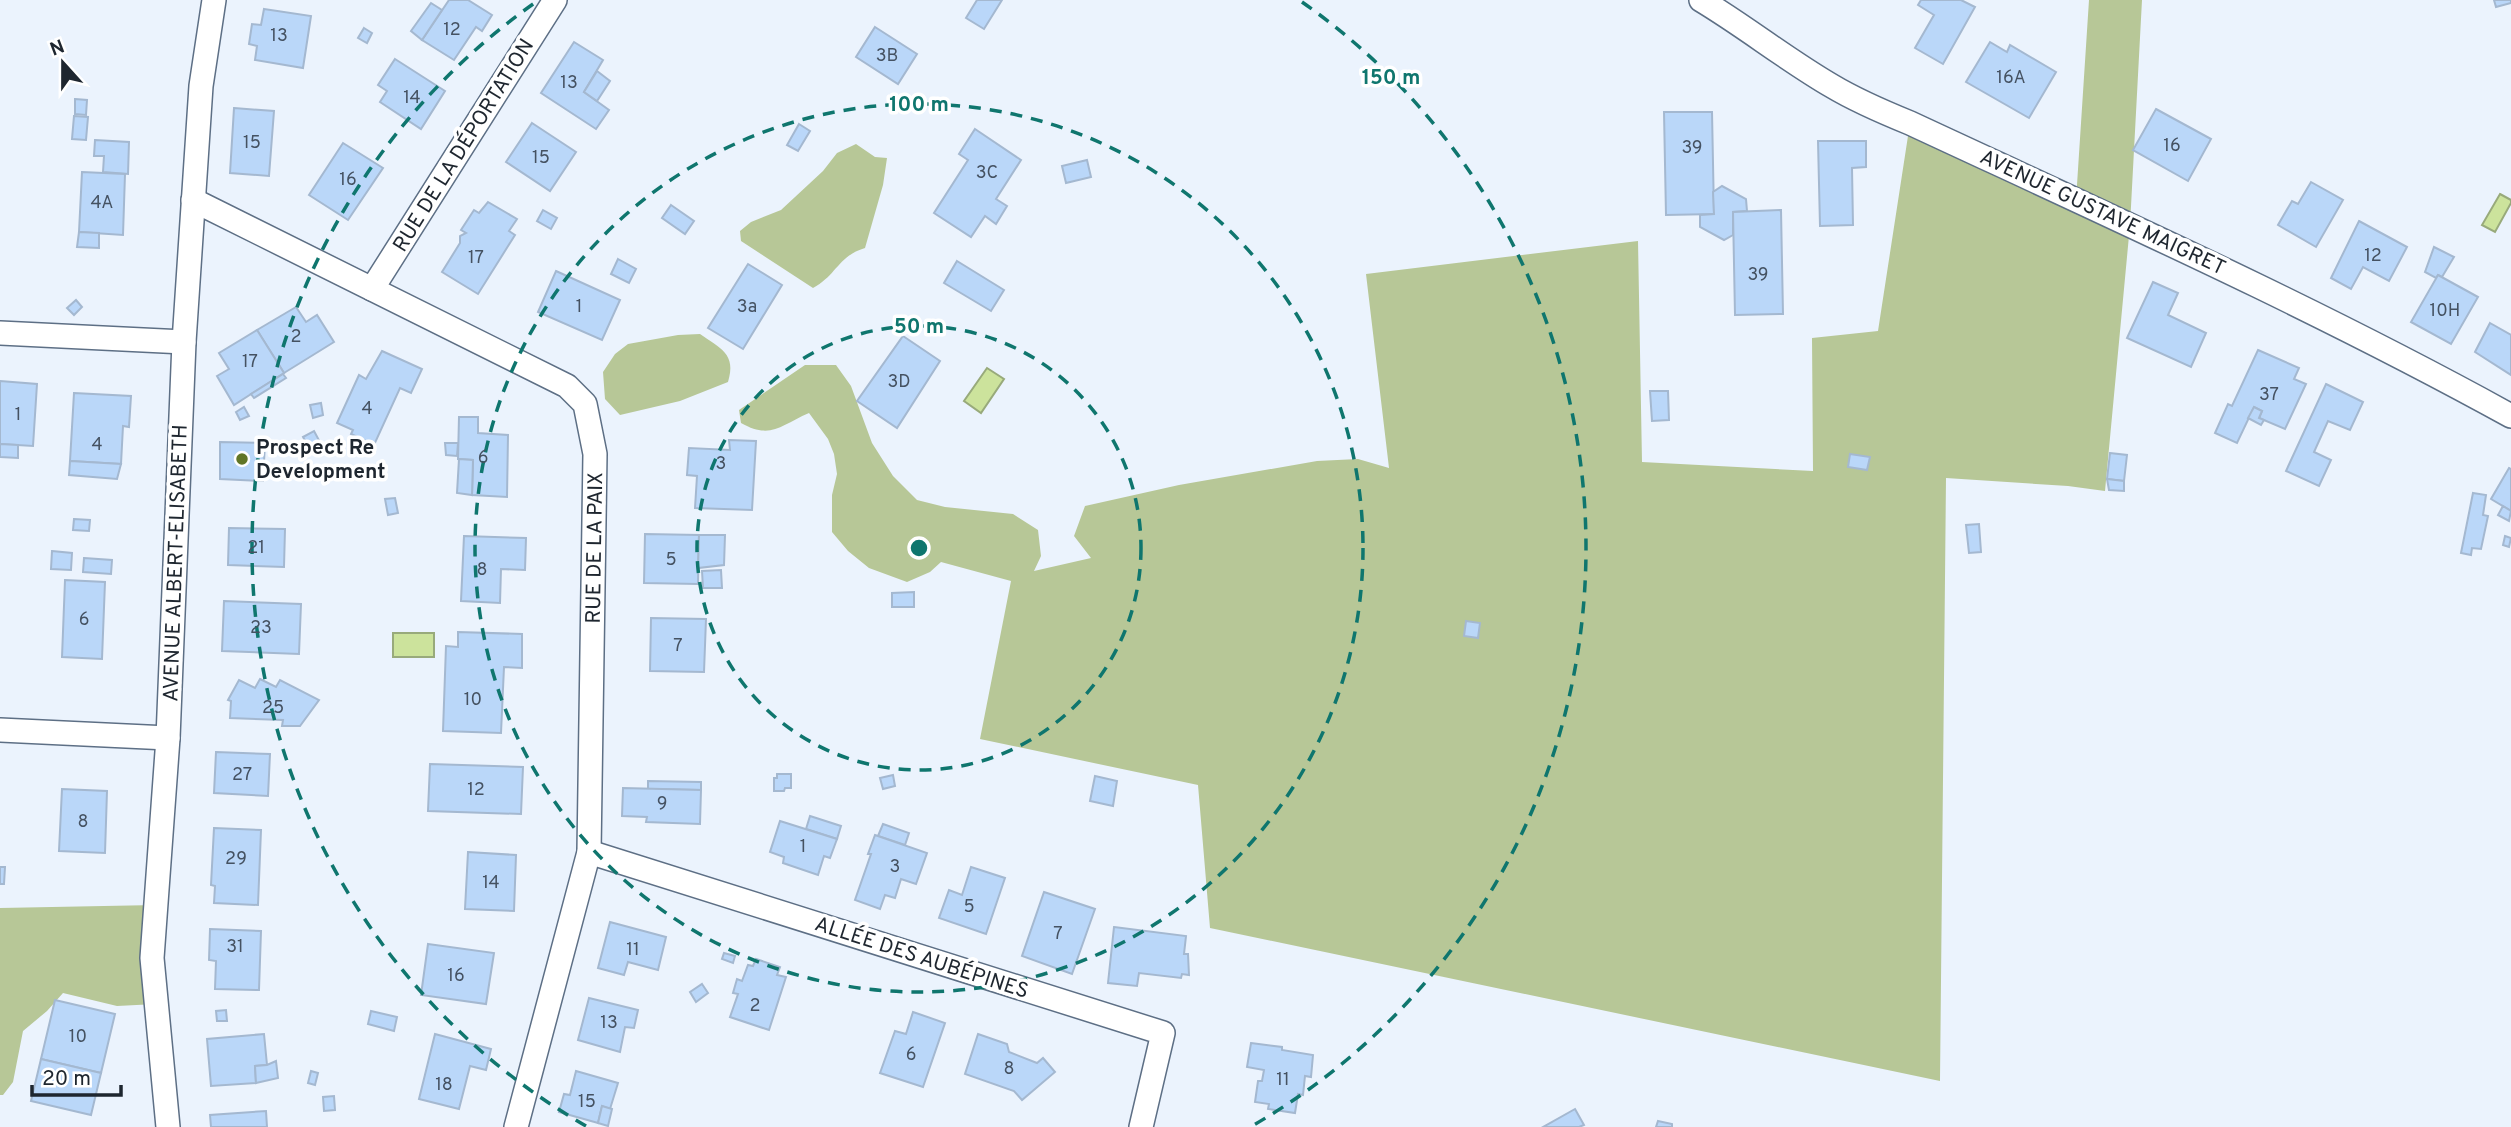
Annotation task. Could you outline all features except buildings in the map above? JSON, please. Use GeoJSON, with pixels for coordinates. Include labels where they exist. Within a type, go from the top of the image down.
{"type":"FeatureCollection","features":[{"type":"Feature","properties":{"kind":"street","name":"AVENUE ALBERT-ELISABETH"},"geometry":{"type":"LineString","coordinates":[[168,1127],[152,958],[168,738],[184,341],[201,86],[214,0]]}},
{"type":"Feature","properties":{"kind":"street","name":"RUE DE LA DÉPORTATION"},"geometry":{"type":"LineString","coordinates":[[372,289],[555,0]]}},
{"type":"Feature","properties":{"kind":"street","name":"AVENUE GUSTAVE MAIGRET"},"geometry":{"type":"LineString","coordinates":[[1701,0],[1743,25],[1831,86],[1869,106],[2211,262],[2420,366],[2511,416]]}},
{"type":"Feature","properties":{"kind":"street","name":"RUE DE LA PAIX"},"geometry":{"type":"LineString","coordinates":[[194,200],[567,386],[585,404],[595,454],[589,852],[516,1127]]}},
{"type":"Feature","properties":{"kind":"street"},"geometry":{"type":"LineString","coordinates":[[0,333],[184,341]]}},
{"type":"Feature","properties":{"kind":"street"},"geometry":{"type":"LineString","coordinates":[[0,730],[168,738]]}},
{"type":"Feature","properties":{"kind":"street","name":"ALLÉE DES AUBÉPINES"},"geometry":{"type":"LineString","coordinates":[[589,852],[1163,1033],[1141,1127]]}},
{"type":"Feature","properties":{"kind":"shaded area"},"geometry":{"type":"Polygon","coordinates":[[[2089,0],[2142,0],[2130,225],[2105,491],[1946,478],[1940,1081],[1210,928],[1198,785],[980,739],[1011,581],[941,562],[930,572],[907,582],[869,568],[848,551],[832,532],[832,495],[837,474],[834,454],[828,439],[809,413],[776,429],[760,430],[741,423],[739,410],[805,365],[836,365],[851,386],[872,443],[893,476],[917,500],[945,507],[1013,514],[1038,530],[1041,556],[1034,571],[1091,558],[1074,536],[1085,506],[1179,485],[1317,461],[1358,459],[1389,468],[1366,274],[1638,241],[1642,462],[1813,471],[1812,338],[1878,331],[1910,123],[2076,200],[2089,0]]]}},
{"type":"Feature","properties":{"kind":"shaded area"},"geometry":{"type":"Polygon","coordinates":[[[856,144],[875,157],[887,158],[883,185],[865,248],[849,256],[813,288],[741,241],[740,231],[751,222],[781,210],[823,171],[837,153],[856,144]]]}},
{"type":"Feature","properties":{"kind":"shaded area"},"geometry":{"type":"Polygon","coordinates":[[[2500,194],[2511,200],[2511,203],[2495,232],[2482,225],[2500,194]]]}},
{"type":"Feature","properties":{"kind":"shaded area"},"geometry":{"type":"Polygon","coordinates":[[[700,334],[720,348],[728,358],[728,382],[680,401],[620,415],[605,399],[603,372],[615,354],[628,344],[700,334]]]}},
{"type":"Feature","properties":{"kind":"shaded area"},"geometry":{"type":"Polygon","coordinates":[[[987,368],[1004,379],[981,413],[964,401],[987,368]]]}},
{"type":"Feature","properties":{"kind":"shaded area"},"geometry":{"type":"Polygon","coordinates":[[[393,633],[434,633],[434,657],[393,657],[393,633]]]}},
{"type":"Feature","properties":{"kind":"shaded area"},"geometry":{"type":"Polygon","coordinates":[[[156,905],[156,1004],[117,1006],[63,993],[23,1031],[13,1082],[3,1095],[0,1095],[0,908],[156,905]]]}},
{"type":"Feature","properties":{"kind":"place","name":"Prospect Re Development"},"geometry":{"type":"Point","coordinates":[242,459]}}]}
